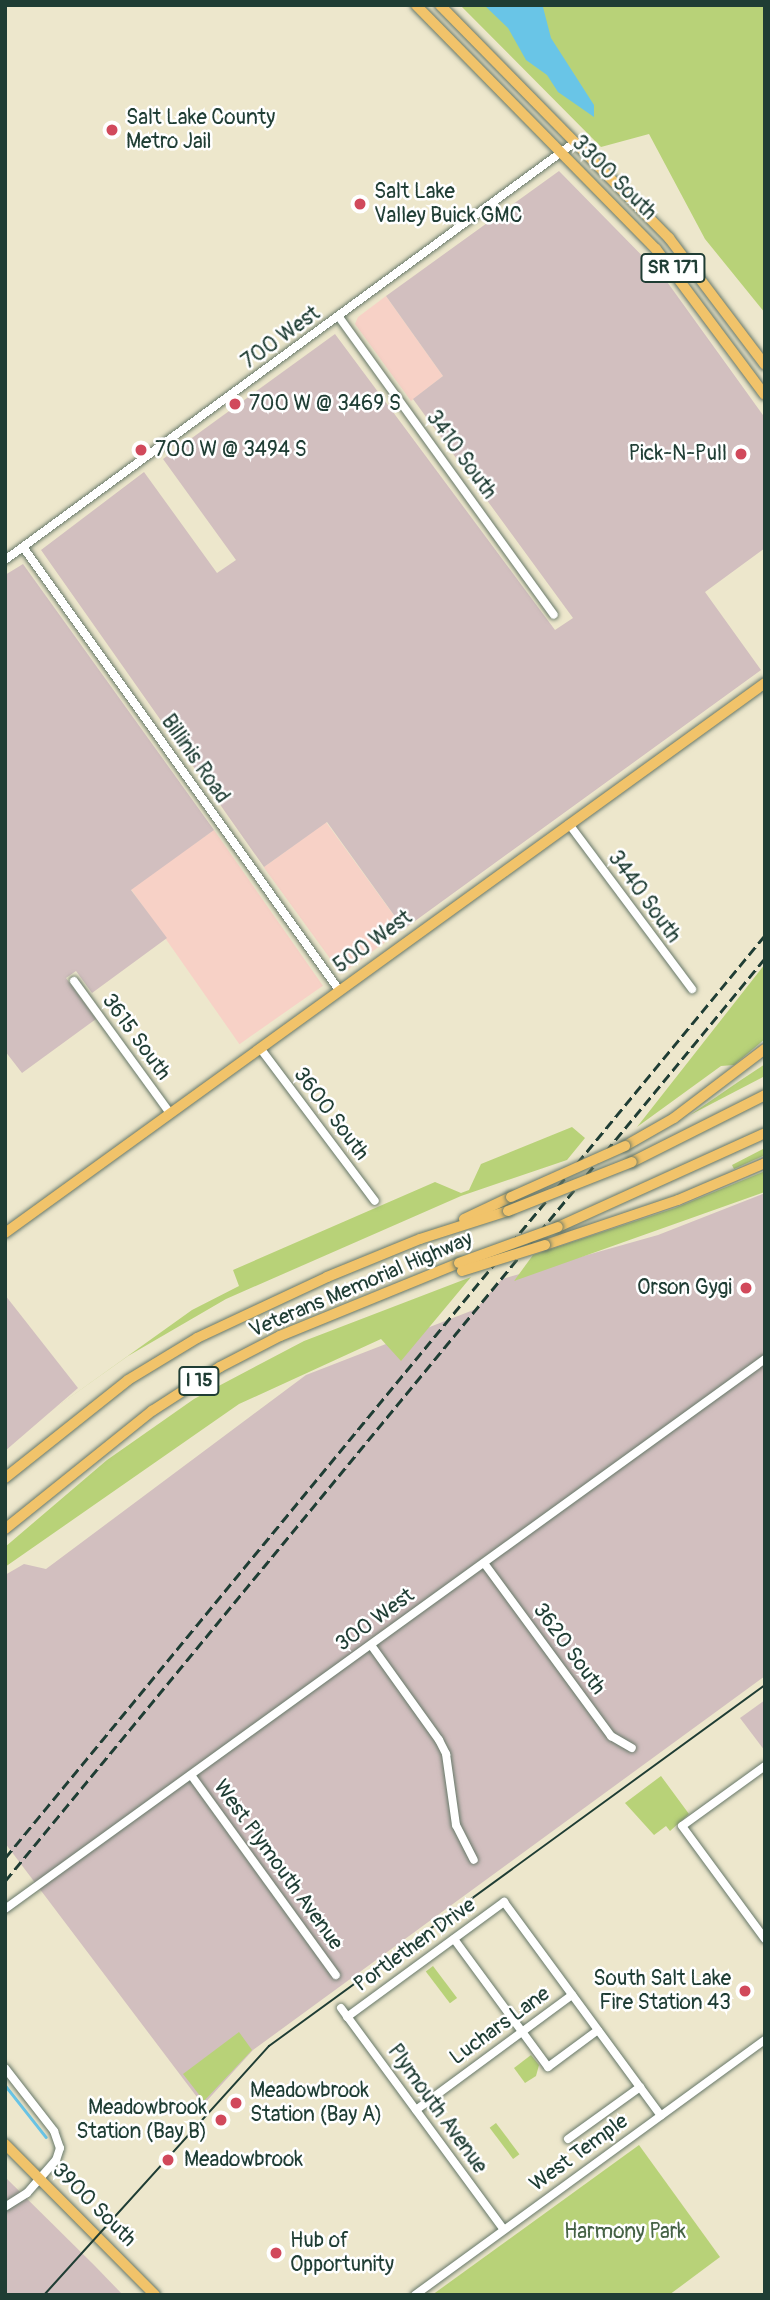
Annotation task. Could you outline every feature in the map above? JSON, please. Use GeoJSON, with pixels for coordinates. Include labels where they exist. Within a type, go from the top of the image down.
{"type":"FeatureCollection","features":[{"type":"Feature","properties":{"kind":"highway"},"geometry":{"type":"LineString","coordinates":[[420,1239],[625,1146],[674,1118],[765,1049]]}},
{"type":"Feature","properties":{"kind":"highway","name":"Veterans Memorial Highway"},"geometry":{"type":"LineString","coordinates":[[5,1478],[128,1380],[197,1338],[257,1307],[420,1239],[508,1211],[632,1162],[765,1096]]}},
{"type":"Feature","properties":{"kind":"highway","name":"Veterans Memorial Highway"},"geometry":{"type":"LineString","coordinates":[[5,1529],[152,1411],[220,1367],[280,1336],[421,1278],[460,1267],[558,1227],[765,1133]]}},
{"type":"Feature","properties":{"kind":"highway"},"geometry":{"type":"LineString","coordinates":[[460,1267],[545,1245],[678,1200],[765,1163]]}},
{"type":"Feature","properties":{"kind":"main road","name":"3300 South"},"geometry":{"type":"LineString","coordinates":[[416,5],[564,154],[674,270],[765,395]]}},
{"type":"Feature","properties":{"kind":"main road","name":"3300 South"},"geometry":{"type":"LineString","coordinates":[[440,5],[687,259],[765,365]]}},
{"type":"Feature","properties":{"kind":"main road","name":"500 West"},"geometry":{"type":"LineString","coordinates":[[5,1233],[765,682]]}},
{"type":"Feature","properties":{"kind":"main road","name":"3900 South"},"geometry":{"type":"LineString","coordinates":[[5,2144],[155,2295]]}},
{"type":"Feature","properties":{"kind":"street","name":"700 West"},"geometry":{"type":"LineString","coordinates":[[5,560],[564,154],[575,142]]}},
{"type":"Feature","properties":{"kind":"street","name":"3410 South"},"geometry":{"type":"LineString","coordinates":[[339,317],[554,614]]}},
{"type":"Feature","properties":{"kind":"street","name":"Billinis Road"},"geometry":{"type":"LineString","coordinates":[[23,547],[339,990]]}},
{"type":"Feature","properties":{"kind":"street","name":"3440 South"},"geometry":{"type":"LineString","coordinates":[[569,824],[692,989]]}},
{"type":"Feature","properties":{"kind":"street","name":"3615 South"},"geometry":{"type":"LineString","coordinates":[[74,981],[170,1113]]}},
{"type":"Feature","properties":{"kind":"street","name":"3600 South"},"geometry":{"type":"LineString","coordinates":[[260,1048],[374,1201]]}},
{"type":"Feature","properties":{"kind":"street","name":"300 West"},"geometry":{"type":"LineString","coordinates":[[5,1909],[765,1359]]}},
{"type":"Feature","properties":{"kind":"street","name":"3620 South"},"geometry":{"type":"LineString","coordinates":[[484,1563],[611,1736],[632,1748]]}},
{"type":"Feature","properties":{"kind":"street"},"geometry":{"type":"LineString","coordinates":[[371,1645],[439,1740],[446,1754],[456,1825],[474,1860]]}},
{"type":"Feature","properties":{"kind":"street"},"geometry":{"type":"LineString","coordinates":[[765,1766],[682,1826],[765,1938]]}},
{"type":"Feature","properties":{"kind":"street","name":"West Plymouth Avenue"},"geometry":{"type":"LineString","coordinates":[[191,1775],[337,1975]]}},
{"type":"Feature","properties":{"kind":"street","name":"Portlethen Drive"},"geometry":{"type":"LineString","coordinates":[[347,2017],[504,1902],[572,1995]]}},
{"type":"Feature","properties":{"kind":"street"},"geometry":{"type":"LineString","coordinates":[[454,1939],[548,2067],[598,2030]]}},
{"type":"Feature","properties":{"kind":"street"},"geometry":{"type":"LineString","coordinates":[[572,1995],[661,2116]]}},
{"type":"Feature","properties":{"kind":"street","name":"Luchars Lane"},"geometry":{"type":"LineString","coordinates":[[416,2110],[572,1995]]}},
{"type":"Feature","properties":{"kind":"street","name":"Plymouth Avenue"},"geometry":{"type":"LineString","coordinates":[[341,2008],[504,2230]]}},
{"type":"Feature","properties":{"kind":"street","name":"West Temple"},"geometry":{"type":"LineString","coordinates":[[415,2295],[765,2040]]}},
{"type":"Feature","properties":{"kind":"street"},"geometry":{"type":"LineString","coordinates":[[5,2068],[56,2135],[60,2148],[56,2160],[27,2193],[5,2207]]}},
{"type":"Feature","properties":{"kind":"street"},"geometry":{"type":"LineString","coordinates":[[568,2139],[640,2087]]}},
{"type":"Feature","properties":{"kind":"shaded area"},"geometry":{"type":"Polygon","coordinates":[[[559,171],[665,279],[765,418],[765,548],[705,592],[761,670],[404,929],[327,822],[264,867],[41,550],[144,472],[217,573],[236,560],[163,459],[335,334],[555,630],[573,618],[413,399],[443,376],[386,296],[559,171]]]}},
{"type":"Feature","properties":{"kind":"shaded area"},"geometry":{"type":"Polygon","coordinates":[[[386,296],[443,376],[411,401],[355,324],[358,317],[386,296]]]}},
{"type":"Feature","properties":{"kind":"shaded area"},"geometry":{"type":"Polygon","coordinates":[[[23,564],[214,830],[131,890],[167,938],[92,993],[76,971],[66,978],[96,1019],[22,1073],[5,1051],[5,575],[23,564]]]}},
{"type":"Feature","properties":{"kind":"shaded area"},"geometry":{"type":"Polygon","coordinates":[[[326,822],[404,929],[341,974],[264,867],[326,822]]]}},
{"type":"Feature","properties":{"kind":"shaded area"},"geometry":{"type":"Polygon","coordinates":[[[214,830],[323,986],[239,1044],[130,889],[214,830]]]}},
{"type":"Feature","properties":{"kind":"shaded area"},"geometry":{"type":"Polygon","coordinates":[[[765,1193],[765,1676],[253,2050],[203,2105],[5,1843],[5,1575],[24,1564],[46,1569],[306,1375],[476,1309],[502,1279],[658,1235],[765,1193]]]}},
{"type":"Feature","properties":{"kind":"shaded area"},"geometry":{"type":"Polygon","coordinates":[[[5,1295],[78,1388],[5,1451],[5,1295]]]}},
{"type":"Feature","properties":{"kind":"shaded area"},"geometry":{"type":"Polygon","coordinates":[[[765,1700],[765,1751],[740,1718],[765,1700]]]}},
{"type":"Feature","properties":{"kind":"shaded area"},"geometry":{"type":"Polygon","coordinates":[[[5,2177],[94,2265],[123,2295],[5,2295],[5,2177]]]}},
{"type":"Feature","properties":{"kind":"green space"},"geometry":{"type":"Polygon","coordinates":[[[460,5],[765,5],[765,313],[705,239],[649,134],[601,147],[460,5]]]}},
{"type":"Feature","properties":{"kind":"green space"},"geometry":{"type":"Polygon","coordinates":[[[765,964],[765,1039],[734,1065],[721,1066],[637,1127],[765,964]]]}},
{"type":"Feature","properties":{"kind":"green space"},"geometry":{"type":"Polygon","coordinates":[[[765,1064],[765,1076],[690,1115],[741,1080],[765,1064]]]}},
{"type":"Feature","properties":{"kind":"green space"},"geometry":{"type":"Polygon","coordinates":[[[572,1127],[585,1138],[567,1160],[461,1196],[226,1299],[128,1356],[48,1413],[192,1310],[239,1286],[233,1270],[435,1182],[461,1193],[469,1190],[481,1164],[572,1127]]]}},
{"type":"Feature","properties":{"kind":"green space"},"geometry":{"type":"Polygon","coordinates":[[[765,1148],[765,1155],[734,1169],[732,1165],[765,1148]]]}},
{"type":"Feature","properties":{"kind":"green space"},"geometry":{"type":"Polygon","coordinates":[[[765,1171],[765,1192],[514,1281],[533,1255],[675,1208],[765,1171]]]}},
{"type":"Feature","properties":{"kind":"green space"},"geometry":{"type":"Polygon","coordinates":[[[471,1277],[401,1361],[381,1339],[239,1404],[5,1567],[5,1547],[107,1460],[194,1399],[304,1341],[471,1277]]]}},
{"type":"Feature","properties":{"kind":"green space"},"geometry":{"type":"Polygon","coordinates":[[[661,1776],[689,1814],[670,1831],[666,1826],[654,1835],[625,1803],[661,1776]]]}},
{"type":"Feature","properties":{"kind":"green space"},"geometry":{"type":"Polygon","coordinates":[[[433,1966],[457,1998],[450,2003],[426,1971],[433,1966]]]}},
{"type":"Feature","properties":{"kind":"green space"},"geometry":{"type":"Polygon","coordinates":[[[239,2032],[252,2050],[204,2101],[183,2074],[239,2032]]]}},
{"type":"Feature","properties":{"kind":"green space"},"geometry":{"type":"Polygon","coordinates":[[[531,2055],[539,2065],[536,2076],[525,2083],[514,2068],[531,2055]]]}},
{"type":"Feature","properties":{"kind":"green space"},"geometry":{"type":"Polygon","coordinates":[[[496,2123],[519,2154],[513,2159],[490,2128],[496,2123]]]}},
{"type":"Feature","properties":{"kind":"green space","name":"Harmony Park"},"geometry":{"type":"Polygon","coordinates":[[[639,2145],[720,2257],[669,2295],[432,2295],[639,2145]]]}},
{"type":"Feature","properties":{"kind":"water"},"geometry":{"type":"Polygon","coordinates":[[[484,5],[543,7],[551,38],[594,105],[594,117],[558,92],[547,75],[526,60],[508,28],[484,5]]]}},
{"type":"Feature","properties":{"kind":"waterway"},"geometry":{"type":"LineString","coordinates":[[5,2085],[46,2137]]}},
{"type":"Feature","properties":{"kind":"tram line"},"geometry":{"type":"LineString","coordinates":[[44,2295],[269,2046],[765,1685]]}},
{"type":"Feature","properties":{"kind":"railway"},"geometry":{"type":"LineString","coordinates":[[5,1858],[765,935]]}},
{"type":"Feature","properties":{"kind":"railway"},"geometry":{"type":"LineString","coordinates":[[5,1881],[765,958]]}},
{"type":"Feature","properties":{"kind":"place","name":"Salt Lake County Metro Jail"},"geometry":{"type":"Point","coordinates":[112,130]}},
{"type":"Feature","properties":{"kind":"place","name":"Salt Lake Valley Buick GMC"},"geometry":{"type":"Point","coordinates":[360,204]}},
{"type":"Feature","properties":{"kind":"place","name":"700 W @ 3469 S"},"geometry":{"type":"Point","coordinates":[235,404]}},
{"type":"Feature","properties":{"kind":"place","name":"700 W @ 3494 S"},"geometry":{"type":"Point","coordinates":[141,450]}},
{"type":"Feature","properties":{"kind":"place","name":"Pick-N-Pull"},"geometry":{"type":"Point","coordinates":[741,454]}},
{"type":"Feature","properties":{"kind":"place","name":"Orson Gygi"},"geometry":{"type":"Point","coordinates":[746,1288]}},
{"type":"Feature","properties":{"kind":"place","name":"South Salt Lake Fire Station 43"},"geometry":{"type":"Point","coordinates":[745,1991]}},
{"type":"Feature","properties":{"kind":"place","name":"Meadowbrook Station (Bay A)"},"geometry":{"type":"Point","coordinates":[236,2103]}},
{"type":"Feature","properties":{"kind":"place","name":"Meadowbrook Station (Bay B)"},"geometry":{"type":"Point","coordinates":[221,2120]}},
{"type":"Feature","properties":{"kind":"place","name":"Meadowbrook"},"geometry":{"type":"Point","coordinates":[168,2160]}},
{"type":"Feature","properties":{"kind":"place","name":"Hub of Opportunity"},"geometry":{"type":"Point","coordinates":[276,2253]}}]}
